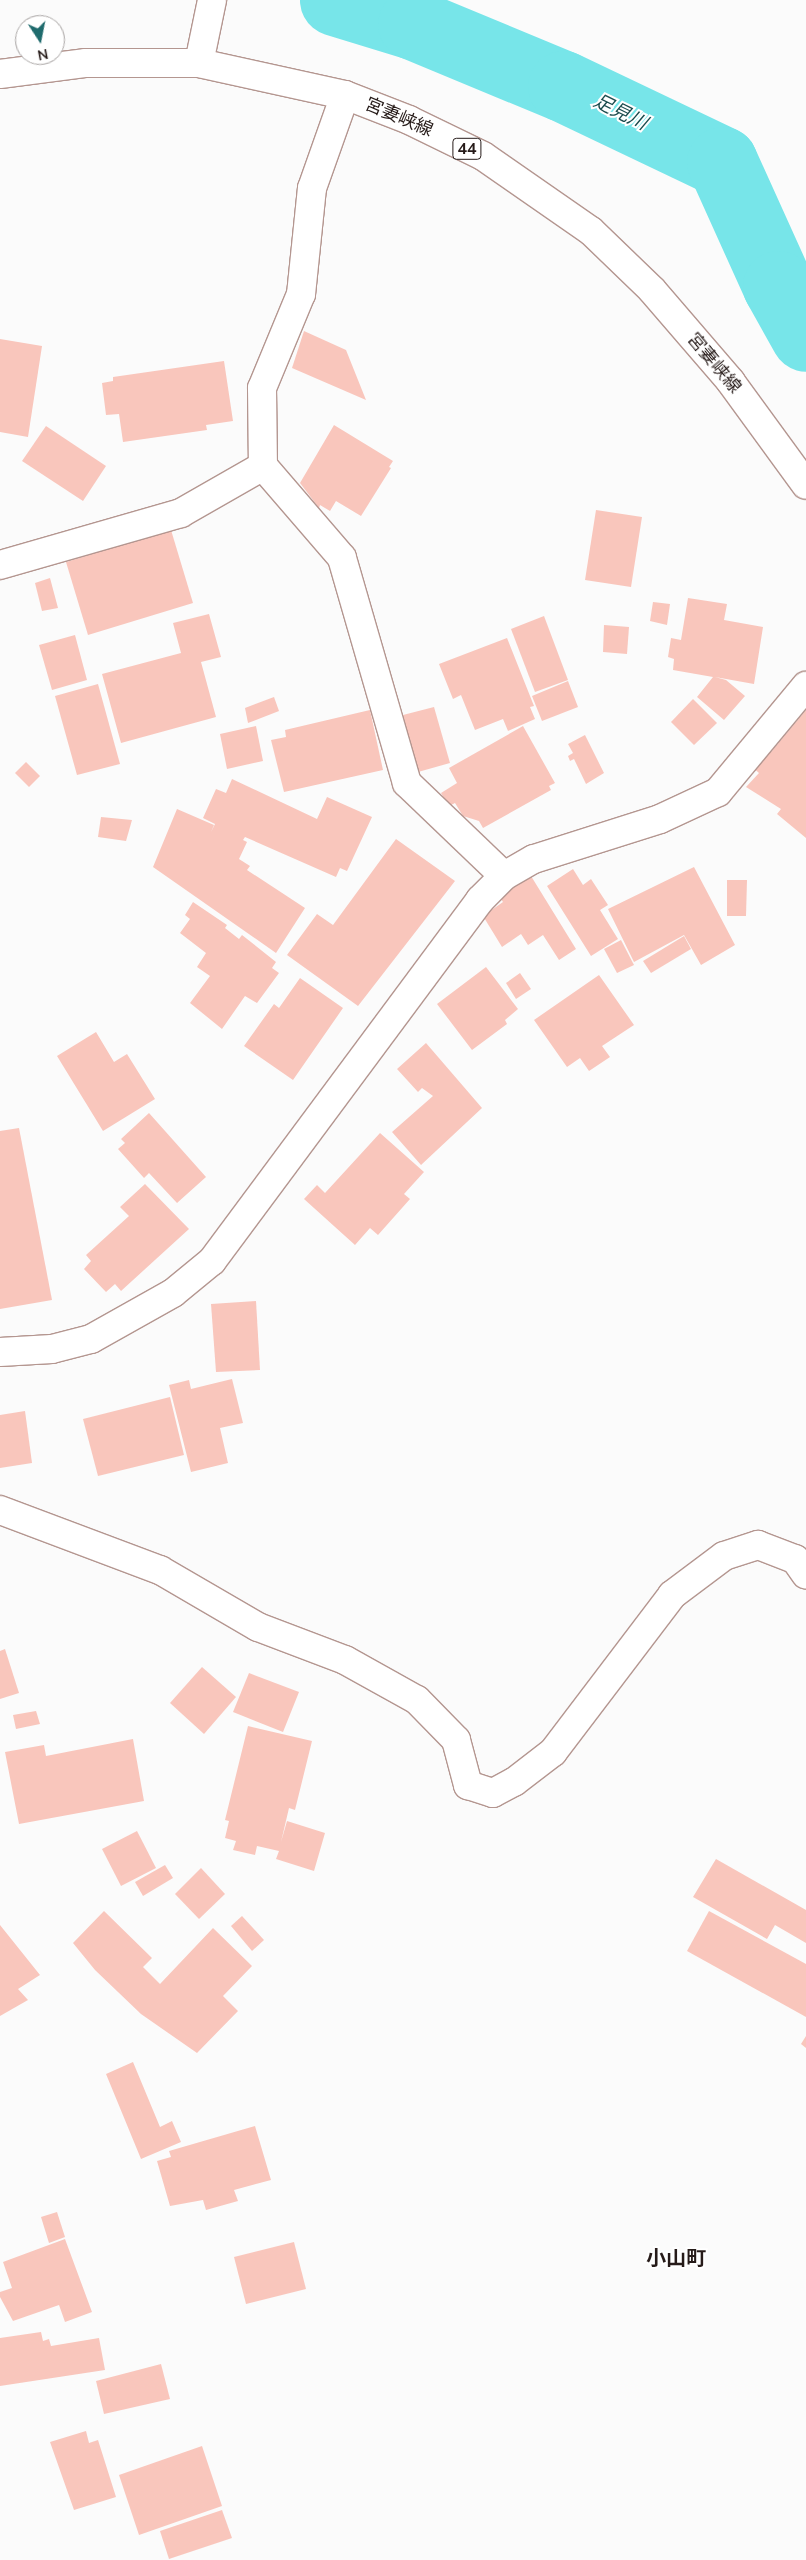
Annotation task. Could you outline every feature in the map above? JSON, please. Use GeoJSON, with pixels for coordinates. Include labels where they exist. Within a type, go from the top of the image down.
{"type":"FeatureCollection","features":[{"type":"Feature","properties":{"kind":"street"},"geometry":{"type":"LineString","coordinates":[[199,63],[210,8]]}},
{"type":"Feature","properties":{"kind":"street","name":"宮妻峡線"},"geometry":{"type":"LineString","coordinates":[[0,74],[86,63],[199,63],[345,95],[409,120],[483,156],[591,231],[652,290],[731,382],[806,485]]}},
{"type":"Feature","properties":{"kind":"street"},"geometry":{"type":"LineString","coordinates":[[345,95],[312,188],[301,294],[262,388],[264,466],[342,558],[407,783],[504,876]]}},
{"type":"Feature","properties":{"kind":"street"},"geometry":{"type":"LineString","coordinates":[[0,565],[181,513],[264,466]]}},
{"type":"Feature","properties":{"kind":"street"},"geometry":{"type":"LineString","coordinates":[[0,1352],[52,1348],[90,1339],[173,1293],[212,1261],[480,900],[504,876],[534,859],[660,819],[718,792],[806,686]]}},
{"type":"Feature","properties":{"kind":"street"},"geometry":{"type":"LineString","coordinates":[[0,1510],[160,1570],[258,1627],[345,1660],[417,1700],[456,1740],[468,1785],[493,1793],[514,1782],[553,1752],[672,1595],[724,1556],[758,1545],[795,1559],[806,1575]]}},
{"type":"Feature","properties":{"kind":"building"},"geometry":{"type":"Polygon","coordinates":[[[304,331],[346,350],[366,400],[292,368],[304,331]]]}},
{"type":"Feature","properties":{"kind":"building"},"geometry":{"type":"Polygon","coordinates":[[[0,339],[42,346],[28,437],[0,432],[0,339]]]}},
{"type":"Feature","properties":{"kind":"building"},"geometry":{"type":"Polygon","coordinates":[[[224,361],[233,421],[206,425],[207,430],[123,442],[119,414],[106,415],[102,383],[113,381],[113,377],[224,361]]]}},
{"type":"Feature","properties":{"kind":"building"},"geometry":{"type":"Polygon","coordinates":[[[334,425],[393,461],[389,467],[391,468],[361,516],[336,501],[330,511],[320,505],[319,508],[300,483],[334,425]]]}},
{"type":"Feature","properties":{"kind":"building"},"geometry":{"type":"Polygon","coordinates":[[[46,426],[106,466],[83,501],[22,461],[46,426]]]}},
{"type":"Feature","properties":{"kind":"building"},"geometry":{"type":"Polygon","coordinates":[[[596,510],[642,517],[631,587],[585,580],[596,510]]]}},
{"type":"Feature","properties":{"kind":"building"},"geometry":{"type":"Polygon","coordinates":[[[171,530],[193,603],[88,635],[66,562],[171,530]]]}},
{"type":"Feature","properties":{"kind":"building"},"geometry":{"type":"Polygon","coordinates":[[[50,578],[58,608],[42,611],[35,583],[50,578]]]}},
{"type":"Feature","properties":{"kind":"building"},"geometry":{"type":"Polygon","coordinates":[[[688,598],[727,604],[724,620],[763,627],[754,684],[715,677],[726,680],[745,696],[724,720],[697,697],[713,677],[673,670],[674,659],[668,657],[671,638],[681,640],[688,598]]]}},
{"type":"Feature","properties":{"kind":"building"},"geometry":{"type":"Polygon","coordinates":[[[653,602],[670,604],[667,625],[650,621],[653,602]]]}},
{"type":"Feature","properties":{"kind":"building"},"geometry":{"type":"Polygon","coordinates":[[[209,614],[221,657],[201,662],[216,717],[121,743],[102,674],[181,653],[173,623],[209,614]]]}},
{"type":"Feature","properties":{"kind":"building"},"geometry":{"type":"Polygon","coordinates":[[[544,616],[568,680],[535,692],[511,629],[544,616]]]}},
{"type":"Feature","properties":{"kind":"building"},"geometry":{"type":"Polygon","coordinates":[[[604,625],[629,627],[627,654],[603,652],[604,625]]]}},
{"type":"Feature","properties":{"kind":"building"},"geometry":{"type":"Polygon","coordinates":[[[75,635],[87,680],[52,690],[39,645],[75,635]]]}},
{"type":"Feature","properties":{"kind":"building"},"geometry":{"type":"Polygon","coordinates":[[[507,638],[534,706],[530,707],[535,719],[508,731],[503,719],[475,730],[461,695],[453,699],[439,664],[507,638]]]}},
{"type":"Feature","properties":{"kind":"building"},"geometry":{"type":"Polygon","coordinates":[[[568,681],[578,707],[542,721],[532,696],[568,681]]]}},
{"type":"Feature","properties":{"kind":"building"},"geometry":{"type":"Polygon","coordinates":[[[98,684],[120,764],[77,775],[55,696],[98,684]]]}},
{"type":"Feature","properties":{"kind":"building"},"geometry":{"type":"Polygon","coordinates":[[[274,697],[279,711],[248,723],[245,708],[274,697]]]}},
{"type":"Feature","properties":{"kind":"building"},"geometry":{"type":"Polygon","coordinates":[[[693,699],[717,723],[694,745],[671,722],[693,699]]]}},
{"type":"Feature","properties":{"kind":"building"},"geometry":{"type":"Polygon","coordinates":[[[434,707],[450,763],[418,772],[403,715],[434,707]]]}},
{"type":"Feature","properties":{"kind":"building"},"geometry":{"type":"Polygon","coordinates":[[[370,710],[383,770],[284,792],[271,740],[286,737],[285,730],[370,710]]]}},
{"type":"Feature","properties":{"kind":"building"},"geometry":{"type":"Polygon","coordinates":[[[806,710],[806,838],[777,814],[781,809],[746,787],[759,773],[751,766],[767,749],[771,752],[806,710]]]}},
{"type":"Feature","properties":{"kind":"building"},"geometry":{"type":"Polygon","coordinates":[[[256,726],[263,761],[227,769],[220,734],[256,726]]]}},
{"type":"Feature","properties":{"kind":"building"},"geometry":{"type":"Polygon","coordinates":[[[523,726],[555,783],[549,786],[551,790],[483,828],[479,821],[463,816],[455,803],[449,806],[441,793],[457,783],[449,768],[523,726]]]}},
{"type":"Feature","properties":{"kind":"building"},"geometry":{"type":"Polygon","coordinates":[[[585,735],[604,773],[586,784],[574,759],[570,761],[568,756],[573,753],[568,744],[585,735]]]}},
{"type":"Feature","properties":{"kind":"building"},"geometry":{"type":"Polygon","coordinates":[[[26,762],[40,776],[29,787],[15,773],[26,762]]]}},
{"type":"Feature","properties":{"kind":"building"},"geometry":{"type":"Polygon","coordinates":[[[232,779],[317,819],[327,797],[372,817],[347,871],[340,868],[336,877],[245,837],[243,840],[247,842],[239,859],[250,866],[247,870],[305,908],[276,953],[153,867],[177,809],[214,825],[211,832],[215,824],[203,818],[216,789],[226,793],[232,779]]]}},
{"type":"Feature","properties":{"kind":"building"},"geometry":{"type":"Polygon","coordinates":[[[101,817],[132,820],[126,841],[98,837],[101,817]]]}},
{"type":"Feature","properties":{"kind":"building"},"geometry":{"type":"Polygon","coordinates":[[[396,839],[455,881],[358,1006],[287,955],[317,914],[333,925],[396,839]]]}},
{"type":"Feature","properties":{"kind":"building"},"geometry":{"type":"Polygon","coordinates":[[[694,867],[735,945],[701,965],[684,935],[634,962],[608,909],[694,867]]]}},
{"type":"Feature","properties":{"kind":"building"},"geometry":{"type":"Polygon","coordinates":[[[573,869],[583,885],[591,879],[608,905],[600,910],[618,939],[591,956],[547,886],[573,869]]]}},
{"type":"Feature","properties":{"kind":"building"},"geometry":{"type":"Polygon","coordinates":[[[531,876],[576,949],[559,960],[543,935],[528,945],[521,934],[502,947],[483,916],[503,902],[499,896],[531,876]]]}},
{"type":"Feature","properties":{"kind":"building"},"geometry":{"type":"Polygon","coordinates":[[[727,880],[747,880],[746,916],[727,916],[727,880]]]}},
{"type":"Feature","properties":{"kind":"building"},"geometry":{"type":"Polygon","coordinates":[[[193,902],[227,925],[225,928],[239,939],[242,935],[276,962],[272,968],[279,973],[257,1003],[245,996],[222,1029],[190,1003],[210,976],[197,967],[206,953],[180,933],[190,919],[185,915],[193,902]]]}},
{"type":"Feature","properties":{"kind":"building"},"geometry":{"type":"Polygon","coordinates":[[[684,936],[691,949],[651,973],[643,961],[684,936]]]}},
{"type":"Feature","properties":{"kind":"building"},"geometry":{"type":"Polygon","coordinates":[[[621,940],[634,965],[617,973],[604,949],[621,940]]]}},
{"type":"Feature","properties":{"kind":"building"},"geometry":{"type":"Polygon","coordinates":[[[486,967],[518,1009],[505,1020],[507,1024],[472,1050],[437,1004],[486,967]]]}},
{"type":"Feature","properties":{"kind":"building"},"geometry":{"type":"Polygon","coordinates":[[[520,973],[531,989],[516,999],[506,983],[520,973]]]}},
{"type":"Feature","properties":{"kind":"building"},"geometry":{"type":"Polygon","coordinates":[[[599,975],[634,1025],[602,1046],[610,1057],[589,1071],[580,1058],[567,1067],[534,1020],[599,975]]]}},
{"type":"Feature","properties":{"kind":"building"},"geometry":{"type":"Polygon","coordinates":[[[300,978],[343,1008],[293,1080],[244,1046],[274,1004],[279,1008],[300,978]]]}},
{"type":"Feature","properties":{"kind":"building"},"geometry":{"type":"Polygon","coordinates":[[[96,1032],[114,1062],[127,1054],[155,1099],[103,1131],[57,1056],[96,1032]]]}},
{"type":"Feature","properties":{"kind":"building"},"geometry":{"type":"Polygon","coordinates":[[[426,1043],[482,1108],[421,1165],[392,1132],[433,1096],[422,1088],[418,1092],[397,1069],[426,1043]]]}},
{"type":"Feature","properties":{"kind":"building"},"geometry":{"type":"Polygon","coordinates":[[[149,1113],[206,1177],[177,1203],[149,1173],[144,1178],[118,1149],[125,1143],[121,1139],[149,1113]]]}},
{"type":"Feature","properties":{"kind":"building"},"geometry":{"type":"Polygon","coordinates":[[[19,1128],[52,1300],[0,1309],[0,1131],[19,1128]]]}},
{"type":"Feature","properties":{"kind":"building"},"geometry":{"type":"Polygon","coordinates":[[[380,1133],[424,1172],[404,1194],[410,1199],[378,1235],[370,1228],[355,1245],[304,1199],[317,1185],[325,1193],[380,1133]]]}},
{"type":"Feature","properties":{"kind":"building"},"geometry":{"type":"Polygon","coordinates":[[[145,1184],[189,1229],[121,1291],[115,1284],[106,1292],[84,1269],[91,1261],[86,1255],[129,1216],[120,1207],[145,1184]]]}},
{"type":"Feature","properties":{"kind":"building"},"geometry":{"type":"Polygon","coordinates":[[[256,1301],[260,1370],[216,1372],[211,1304],[256,1301]]]}},
{"type":"Feature","properties":{"kind":"building"},"geometry":{"type":"Polygon","coordinates":[[[232,1379],[243,1423],[220,1428],[228,1463],[191,1472],[169,1385],[189,1380],[191,1389],[232,1379]]]}},
{"type":"Feature","properties":{"kind":"building"},"geometry":{"type":"Polygon","coordinates":[[[170,1397],[184,1455],[98,1476],[83,1419],[170,1397]]]}},
{"type":"Feature","properties":{"kind":"building"},"geometry":{"type":"Polygon","coordinates":[[[25,1411],[32,1463],[0,1468],[0,1415],[25,1411]]]}},
{"type":"Feature","properties":{"kind":"building"},"geometry":{"type":"Polygon","coordinates":[[[5,1649],[19,1693],[0,1699],[0,1651],[5,1649]]]}},
{"type":"Feature","properties":{"kind":"building"},"geometry":{"type":"Polygon","coordinates":[[[202,1667],[236,1697],[204,1734],[170,1703],[202,1667]]]}},
{"type":"Feature","properties":{"kind":"building"},"geometry":{"type":"Polygon","coordinates":[[[249,1673],[299,1692],[283,1732],[233,1712],[249,1673]]]}},
{"type":"Feature","properties":{"kind":"building"},"geometry":{"type":"Polygon","coordinates":[[[36,1711],[40,1724],[16,1729],[13,1715],[36,1711]]]}},
{"type":"Feature","properties":{"kind":"building"},"geometry":{"type":"Polygon","coordinates":[[[248,1726],[312,1741],[295,1810],[289,1808],[281,1842],[287,1821],[325,1833],[314,1871],[276,1859],[279,1851],[257,1846],[255,1855],[233,1850],[236,1841],[225,1838],[229,1821],[225,1820],[248,1726]]]}},
{"type":"Feature","properties":{"kind":"building"},"geometry":{"type":"Polygon","coordinates":[[[133,1739],[144,1801],[19,1824],[5,1752],[44,1745],[46,1756],[133,1739]]]}},
{"type":"Feature","properties":{"kind":"building"},"geometry":{"type":"Polygon","coordinates":[[[137,1831],[156,1868],[121,1886],[102,1849],[137,1831]]]}},
{"type":"Feature","properties":{"kind":"building"},"geometry":{"type":"Polygon","coordinates":[[[716,1859],[806,1910],[806,1943],[775,1925],[767,1939],[693,1897],[716,1859]]]}},
{"type":"Feature","properties":{"kind":"building"},"geometry":{"type":"Polygon","coordinates":[[[165,1865],[173,1878],[143,1896],[135,1882],[165,1865]]]}},
{"type":"Feature","properties":{"kind":"building"},"geometry":{"type":"Polygon","coordinates":[[[201,1868],[225,1894],[199,1919],[175,1894],[201,1868]]]}},
{"type":"Feature","properties":{"kind":"building"},"geometry":{"type":"Polygon","coordinates":[[[104,1911],[152,1958],[143,1967],[160,1984],[213,1928],[252,1966],[223,1996],[238,2011],[197,2053],[141,2014],[95,1970],[73,1943],[104,1911]]]}},
{"type":"Feature","properties":{"kind":"building"},"geometry":{"type":"Polygon","coordinates":[[[709,1911],[806,1964],[806,2017],[687,1951],[709,1911]]]}},
{"type":"Feature","properties":{"kind":"building"},"geometry":{"type":"Polygon","coordinates":[[[242,1916],[264,1940],[252,1951],[231,1926],[242,1916]]]}},
{"type":"Feature","properties":{"kind":"building"},"geometry":{"type":"Polygon","coordinates":[[[0,1925],[40,1975],[18,1989],[28,2000],[0,2016],[0,1925]]]}},
{"type":"Feature","properties":{"kind":"building"},"geometry":{"type":"Polygon","coordinates":[[[806,2036],[806,2048],[801,2044],[806,2036]]]}},
{"type":"Feature","properties":{"kind":"building"},"geometry":{"type":"Polygon","coordinates":[[[133,2062],[160,2127],[172,2121],[181,2142],[141,2159],[106,2074],[133,2062]]]}},
{"type":"Feature","properties":{"kind":"building"},"geometry":{"type":"Polygon","coordinates":[[[255,2126],[271,2180],[234,2190],[238,2201],[206,2210],[203,2200],[170,2206],[157,2161],[171,2157],[169,2151],[255,2126]]]}},
{"type":"Feature","properties":{"kind":"building"},"geometry":{"type":"Polygon","coordinates":[[[57,2212],[65,2237],[49,2243],[41,2217],[57,2212]]]}},
{"type":"Feature","properties":{"kind":"building"},"geometry":{"type":"Polygon","coordinates":[[[65,2239],[92,2312],[65,2322],[59,2305],[13,2321],[0,2297],[0,2292],[12,2288],[3,2262],[65,2239]]]}},
{"type":"Feature","properties":{"kind":"building"},"geometry":{"type":"Polygon","coordinates":[[[294,2242],[306,2289],[246,2304],[234,2257],[294,2242]]]}},
{"type":"Feature","properties":{"kind":"building"},"geometry":{"type":"Polygon","coordinates":[[[41,2332],[43,2341],[49,2339],[51,2346],[99,2338],[105,2370],[0,2386],[0,2338],[41,2332]]]}},
{"type":"Feature","properties":{"kind":"building"},"geometry":{"type":"Polygon","coordinates":[[[161,2364],[170,2399],[104,2414],[96,2381],[161,2364]]]}},
{"type":"Feature","properties":{"kind":"building"},"geometry":{"type":"Polygon","coordinates":[[[86,2431],[89,2443],[98,2440],[116,2497],[74,2510],[50,2442],[86,2431]]]}},
{"type":"Feature","properties":{"kind":"building"},"geometry":{"type":"Polygon","coordinates":[[[202,2446],[222,2506],[139,2535],[119,2475],[202,2446]]]}},
{"type":"Feature","properties":{"kind":"building"},"geometry":{"type":"Polygon","coordinates":[[[222,2510],[232,2538],[169,2559],[160,2531],[222,2510]]]}},
{"type":"Feature","properties":{"kind":"waterway","name":"足見川"},"geometry":{"type":"LineString","coordinates":[[335,0],[413,24],[563,86],[722,162],[778,286],[806,336]]}},
{"type":"Feature","properties":{"kind":"district","name":"小山町"},"geometry":{"type":"Point","coordinates":[676,2258]}}]}
